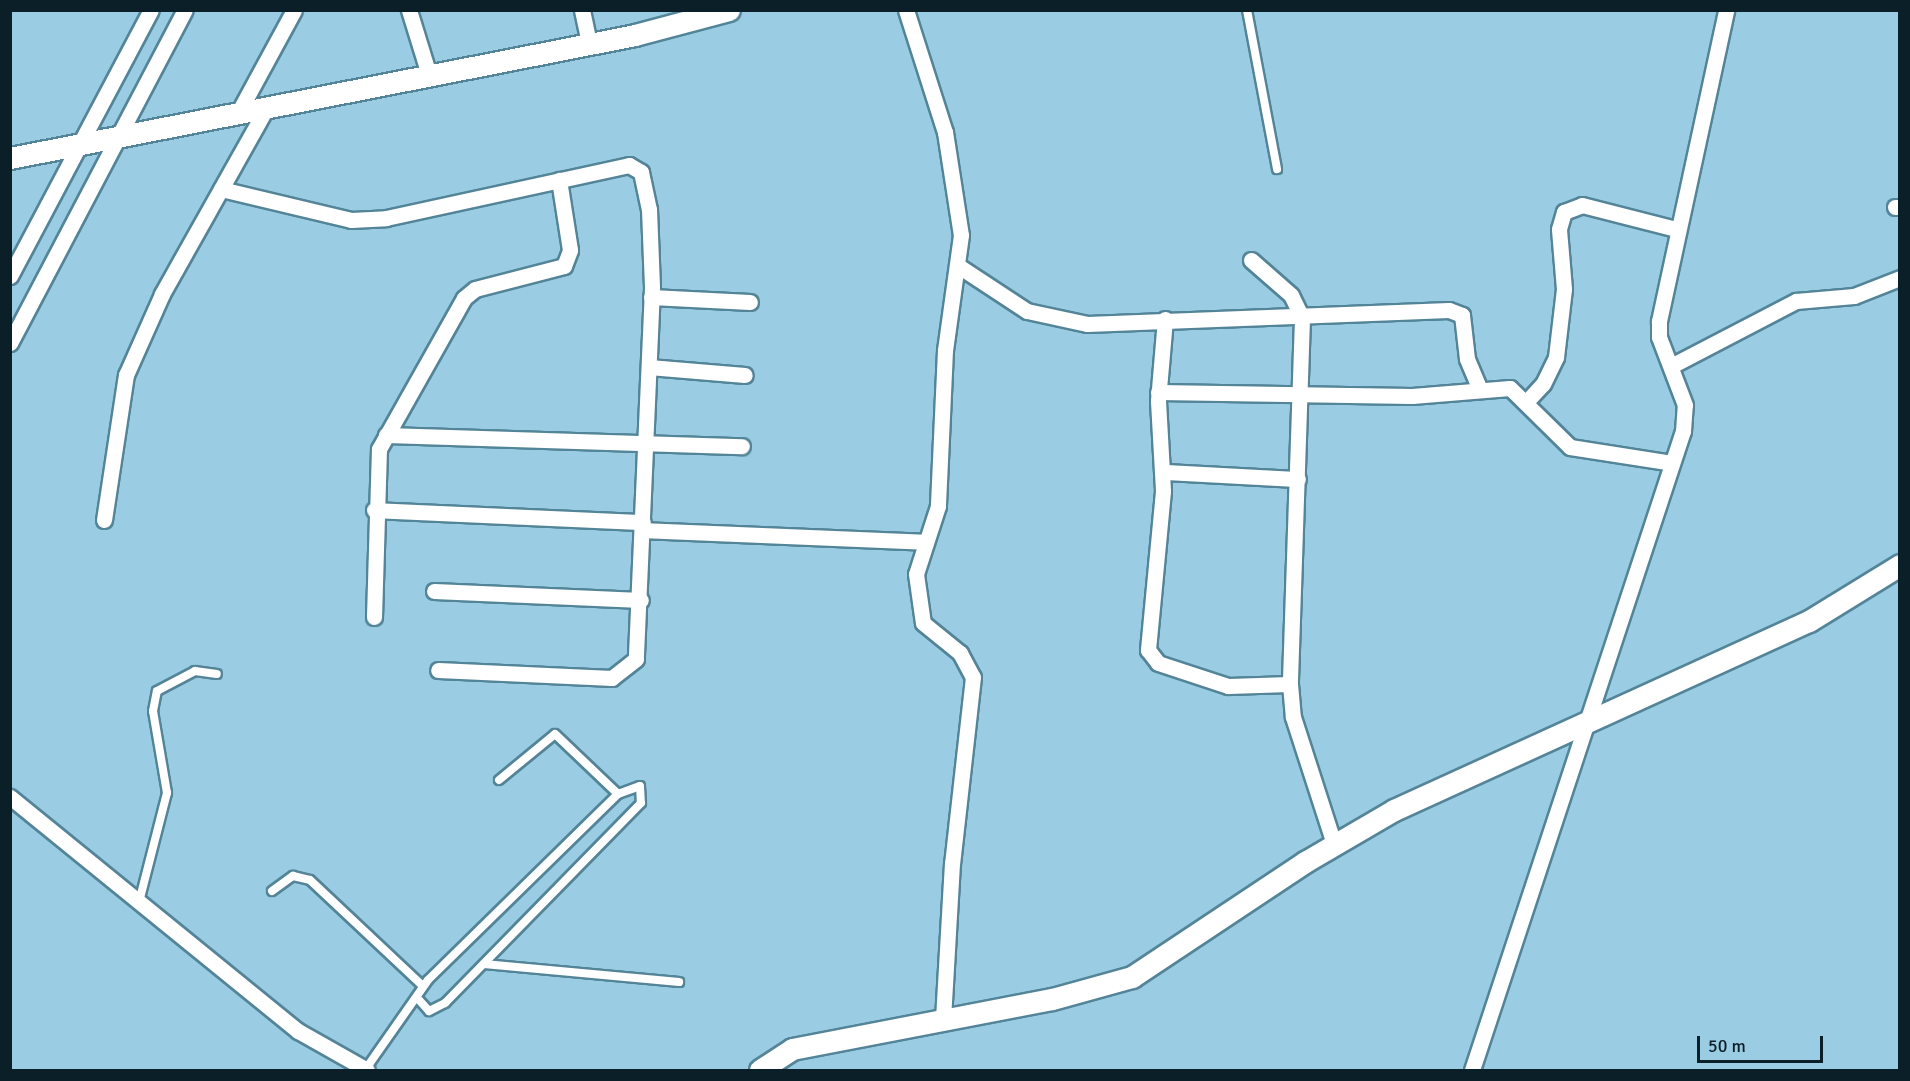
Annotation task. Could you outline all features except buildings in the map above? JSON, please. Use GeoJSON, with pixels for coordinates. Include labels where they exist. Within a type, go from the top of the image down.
{"type":"FeatureCollection","features":[{"type":"Feature","properties":{"kind":"street"},"geometry":{"type":"LineString","coordinates":[[11,274],[151,10]]}},
{"type":"Feature","properties":{"kind":"street"},"geometry":{"type":"LineString","coordinates":[[10,343],[185,10]]}},
{"type":"Feature","properties":{"kind":"street"},"geometry":{"type":"LineString","coordinates":[[237,115],[294,10]]}},
{"type":"Feature","properties":{"kind":"street"},"geometry":{"type":"LineString","coordinates":[[410,10],[429,75]]}},
{"type":"Feature","properties":{"kind":"street"},"geometry":{"type":"LineString","coordinates":[[582,10],[589,44]]}},
{"type":"Feature","properties":{"kind":"street"},"geometry":{"type":"LineString","coordinates":[[10,158],[589,44],[729,10]]}},
{"type":"Feature","properties":{"kind":"street"},"geometry":{"type":"LineString","coordinates":[[906,10],[953,171],[960,267],[945,350],[938,506],[923,542],[916,574],[920,616],[931,634],[960,653],[973,677],[952,863],[943,1020]]}},
{"type":"Feature","properties":{"kind":"street"},"geometry":{"type":"LineString","coordinates":[[1472,1071],[1672,463],[1685,405],[1671,366],[1659,321],[1676,229],[1726,10]]}},
{"type":"Feature","properties":{"kind":"street"},"geometry":{"type":"LineString","coordinates":[[104,520],[126,375],[162,294],[266,109]]}},
{"type":"Feature","properties":{"kind":"street"},"geometry":{"type":"LineString","coordinates":[[221,189],[351,220],[386,218],[629,165],[641,172],[652,243],[641,600],[636,659],[612,678],[438,670]]}},
{"type":"Feature","properties":{"kind":"street"},"geometry":{"type":"LineString","coordinates":[[374,617],[375,470],[386,435],[464,298],[475,289],[564,266],[570,250],[560,180]]}},
{"type":"Feature","properties":{"kind":"street"},"geometry":{"type":"LineString","coordinates":[[1527,401],[1543,384],[1556,357],[1564,289],[1559,229],[1564,212],[1582,205],[1676,229]]}},
{"type":"Feature","properties":{"kind":"street"},"geometry":{"type":"LineString","coordinates":[[1251,260],[1290,295],[1302,318],[1290,684],[1295,728],[1334,844]]}},
{"type":"Feature","properties":{"kind":"street"},"geometry":{"type":"LineString","coordinates":[[960,267],[1003,300],[1051,318],[1095,324],[1165,319],[1302,318],[1404,308],[1457,312],[1465,322],[1467,359],[1480,389]]}},
{"type":"Feature","properties":{"kind":"street"},"geometry":{"type":"LineString","coordinates":[[1671,366],[1796,301],[1854,296],[1899,278]]}},
{"type":"Feature","properties":{"kind":"street"},"geometry":{"type":"LineString","coordinates":[[651,297],[750,302]]}},
{"type":"Feature","properties":{"kind":"street"},"geometry":{"type":"LineString","coordinates":[[1165,319],[1158,392],[1164,472],[1146,639],[1152,658],[1228,686],[1290,684]]}},
{"type":"Feature","properties":{"kind":"street"},"geometry":{"type":"LineString","coordinates":[[649,367],[745,375]]}},
{"type":"Feature","properties":{"kind":"street"},"geometry":{"type":"LineString","coordinates":[[1158,392],[1412,396],[1510,388],[1527,401],[1547,429],[1569,447],[1672,463]]}},
{"type":"Feature","properties":{"kind":"street"},"geometry":{"type":"LineString","coordinates":[[386,435],[645,445],[742,446]]}},
{"type":"Feature","properties":{"kind":"street"},"geometry":{"type":"LineString","coordinates":[[1164,472],[1298,478]]}},
{"type":"Feature","properties":{"kind":"street"},"geometry":{"type":"LineString","coordinates":[[374,510],[923,542]]}},
{"type":"Feature","properties":{"kind":"street"},"geometry":{"type":"LineString","coordinates":[[760,1071],[792,1049],[943,1020],[1132,977],[1334,844],[1394,810],[1809,621],[1899,565]]}},
{"type":"Feature","properties":{"kind":"street"},"geometry":{"type":"LineString","coordinates":[[434,591],[641,600]]}},
{"type":"Feature","properties":{"kind":"street"},"geometry":{"type":"LineString","coordinates":[[10,797],[298,1031],[366,1070]]}},
{"type":"Feature","properties":{"kind":"lane"},"geometry":{"type":"LineString","coordinates":[[1247,10],[1277,169]]}},
{"type":"Feature","properties":{"kind":"lane"},"geometry":{"type":"LineString","coordinates":[[139,902],[167,793],[155,697],[178,676],[195,671],[217,674]]}},
{"type":"Feature","properties":{"kind":"lane"},"geometry":{"type":"LineString","coordinates":[[499,780],[555,734],[618,794]]}},
{"type":"Feature","properties":{"kind":"lane"},"geometry":{"type":"LineString","coordinates":[[366,1070],[419,1000],[423,986],[618,794],[640,786],[645,796],[484,964],[438,1008],[429,1011],[419,1000]]}},
{"type":"Feature","properties":{"kind":"lane"},"geometry":{"type":"LineString","coordinates":[[272,891],[292,876],[310,880],[423,986]]}},
{"type":"Feature","properties":{"kind":"lane"},"geometry":{"type":"LineString","coordinates":[[484,964],[679,982]]}}]}
